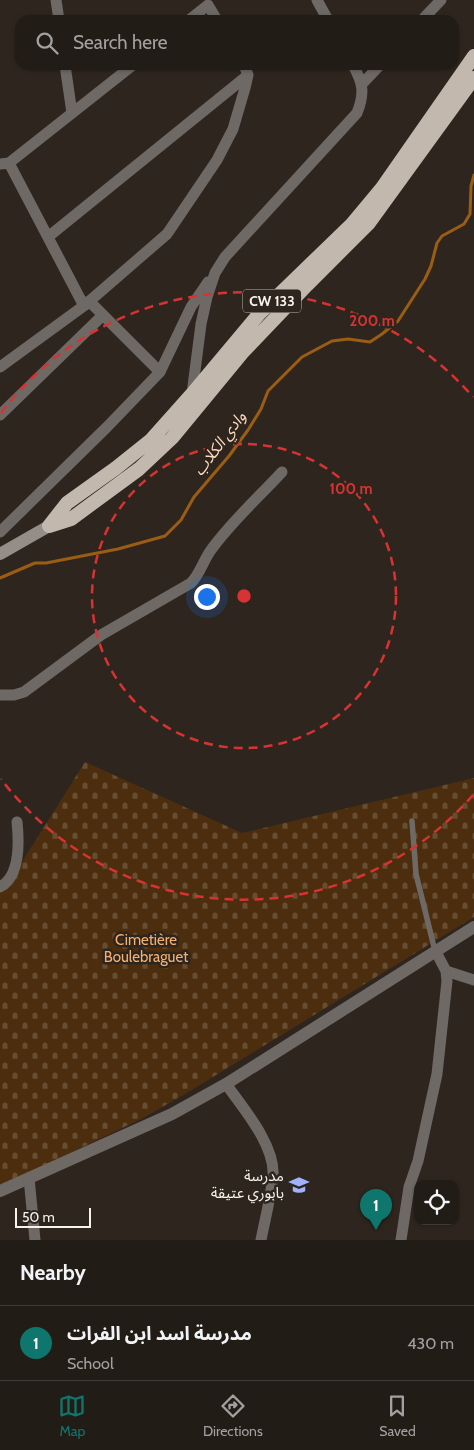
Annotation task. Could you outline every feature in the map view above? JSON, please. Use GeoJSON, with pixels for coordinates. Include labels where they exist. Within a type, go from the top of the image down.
{"type":"FeatureCollection","features":[{"type":"Feature","properties":{"kind":"highway","name":"CW 133"},"geometry":{"type":"LineString","coordinates":[[50,526],[71,519],[139,469],[172,438],[197,398],[259,314],[352,224],[382,188],[474,56]]}},
{"type":"Feature","properties":{"kind":"highway","name":"CW 133"},"geometry":{"type":"LineString","coordinates":[[197,398],[369,223],[474,78]]}},
{"type":"Feature","properties":{"kind":"main road","name":"CW 133"},"geometry":{"type":"LineString","coordinates":[[0,554],[50,526]]}},
{"type":"Feature","properties":{"kind":"street"},"geometry":{"type":"LineString","coordinates":[[56,0],[58,15]]}},
{"type":"Feature","properties":{"kind":"street"},"geometry":{"type":"LineString","coordinates":[[318,0],[326,15]]}},
{"type":"Feature","properties":{"kind":"street"},"geometry":{"type":"LineString","coordinates":[[427,15],[441,0]]}},
{"type":"Feature","properties":{"kind":"street"},"geometry":{"type":"LineString","coordinates":[[195,15],[208,5],[214,15]]}},
{"type":"Feature","properties":{"kind":"street"},"geometry":{"type":"LineString","coordinates":[[66,70],[72,114]]}},
{"type":"Feature","properties":{"kind":"street"},"geometry":{"type":"LineString","coordinates":[[126,70],[72,114],[4,164],[86,304],[103,315],[160,372]]}},
{"type":"Feature","properties":{"kind":"street"},"geometry":{"type":"LineString","coordinates":[[48,237],[246,70]]}},
{"type":"Feature","properties":{"kind":"street"},"geometry":{"type":"LineString","coordinates":[[0,366],[86,304],[167,234],[217,160],[233,130],[240,108],[246,70]]}},
{"type":"Feature","properties":{"kind":"street"},"geometry":{"type":"LineString","coordinates":[[0,532],[160,372],[191,307],[225,257],[358,113],[363,100],[362,84],[356,70]]}},
{"type":"Feature","properties":{"kind":"street"},"geometry":{"type":"LineString","coordinates":[[362,84],[375,70]]}},
{"type":"Feature","properties":{"kind":"street"},"geometry":{"type":"LineString","coordinates":[[197,398],[201,324],[214,273]]}},
{"type":"Feature","properties":{"kind":"street"},"geometry":{"type":"LineString","coordinates":[[0,415],[103,315]]}},
{"type":"Feature","properties":{"kind":"street"},"geometry":{"type":"LineString","coordinates":[[0,695],[14,695],[24,692],[101,635],[191,584],[210,552],[223,535],[282,472]]}},
{"type":"Feature","properties":{"kind":"street"},"geometry":{"type":"LineString","coordinates":[[1,885],[10,876],[16,861],[18,848],[17,822]]}},
{"type":"Feature","properties":{"kind":"street"},"geometry":{"type":"LineString","coordinates":[[0,1191],[142,1129],[226,1084],[474,927]]}},
{"type":"Feature","properties":{"kind":"street"},"geometry":{"type":"LineString","coordinates":[[401,1240],[410,1187],[418,1161],[437,1074],[448,981],[446,971],[436,952]]}},
{"type":"Feature","properties":{"kind":"street"},"geometry":{"type":"LineString","coordinates":[[446,971],[474,980]]}},
{"type":"Feature","properties":{"kind":"street"},"geometry":{"type":"LineString","coordinates":[[226,1084],[266,1145],[272,1162],[273,1174],[261,1240]]}},
{"type":"Feature","properties":{"kind":"street"},"geometry":{"type":"LineString","coordinates":[[29,1178],[34,1240]]}},
{"type":"Feature","properties":{"kind":"lane"},"geometry":{"type":"LineString","coordinates":[[412,821],[416,874],[436,952]]}},
{"type":"Feature","properties":{"kind":"green space","name":"Cimetière Boulebraguet"},"geometry":{"type":"Polygon","coordinates":[[[85,762],[242,833],[474,778],[474,917],[143,1118],[0,1185],[0,890],[5,889],[85,762]]]}},
{"type":"Feature","properties":{"kind":"waterway","name":"وادي الكلاب"},"geometry":{"type":"LineString","coordinates":[[0,578],[35,563],[46,563],[118,549],[165,536],[181,520],[194,497],[229,456],[248,430],[261,409],[268,391],[302,357],[332,341],[348,339],[370,342],[398,321],[425,279],[431,266],[437,243],[442,236],[464,224],[470,214],[471,186],[474,175]]}},
{"type":"Feature","properties":{"kind":"place","name":"مدرسة بابوري عتيقة"},"geometry":{"type":"Point","coordinates":[299,1185]}},
{"type":"Feature","properties":{"kind":"place","name":"مدرسة اسد ابن الفرات"},"geometry":{"type":"Point","coordinates":[376,1230]}}]}
